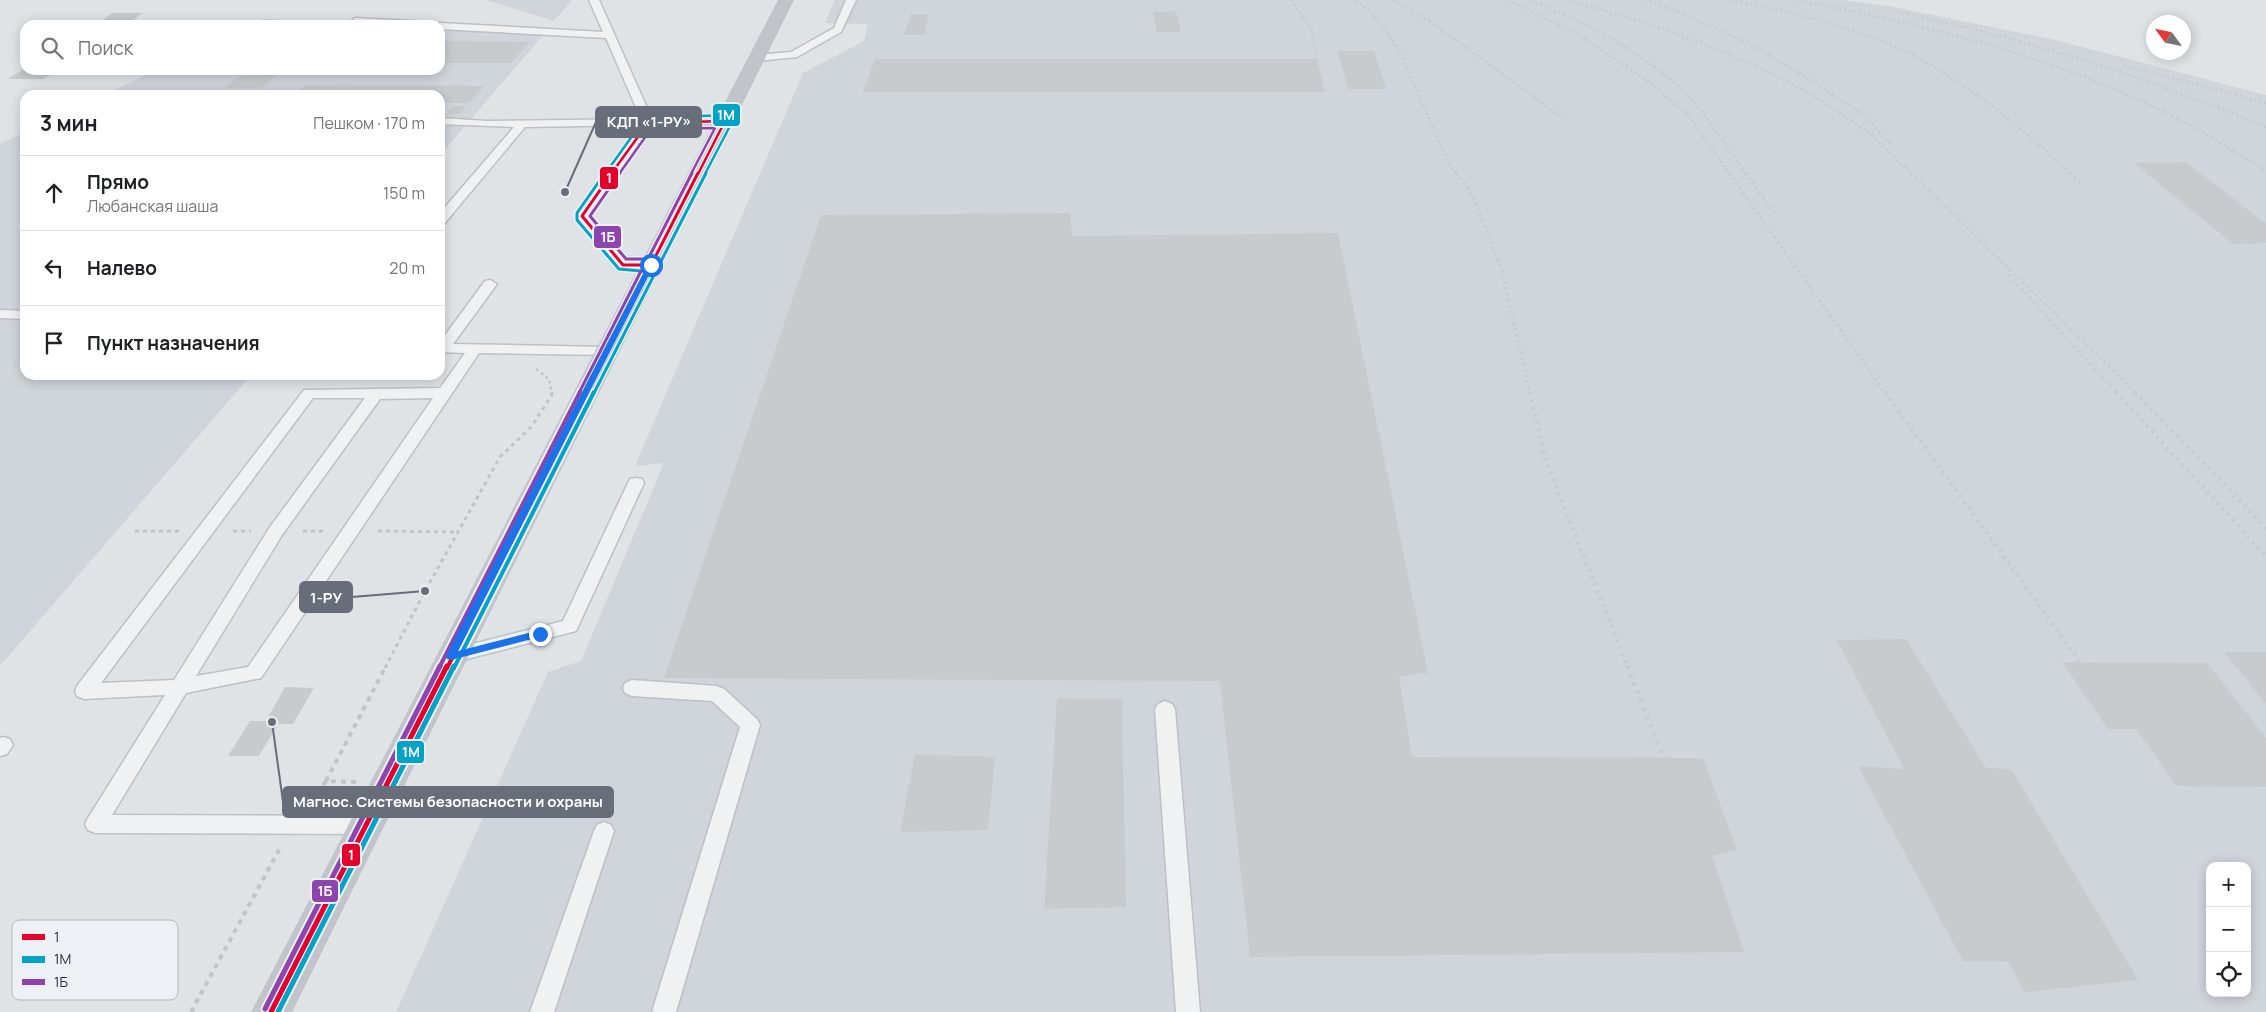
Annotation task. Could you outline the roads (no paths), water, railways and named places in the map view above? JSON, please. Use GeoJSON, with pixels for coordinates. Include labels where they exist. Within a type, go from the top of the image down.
{"type":"FeatureCollection","features":[{"type":"Feature","properties":{"kind":"main road"},"geometry":{"type":"LineString","coordinates":[[270,1012],[786,0]]}},
{"type":"Feature","properties":{"kind":"lane"},"geometry":{"type":"LineString","coordinates":[[594,0],[648,123]]}},
{"type":"Feature","properties":{"kind":"lane"},"geometry":{"type":"LineString","coordinates":[[756,58],[793,55],[838,30],[852,0]]}},
{"type":"Feature","properties":{"kind":"lane"},"geometry":{"type":"LineString","coordinates":[[445,26],[608,35]]}},
{"type":"Feature","properties":{"kind":"lane"},"geometry":{"type":"LineString","coordinates":[[445,121],[522,124],[725,121]]}},
{"type":"Feature","properties":{"kind":"lane"},"geometry":{"type":"LineString","coordinates":[[648,123],[582,216],[623,265],[651,265]]}},
{"type":"Feature","properties":{"kind":"lane"},"geometry":{"type":"LineString","coordinates":[[445,215],[522,124]]}},
{"type":"Feature","properties":{"kind":"lane"},"geometry":{"type":"LineString","coordinates":[[445,343],[490,284]]}},
{"type":"Feature","properties":{"kind":"lane"},"geometry":{"type":"LineString","coordinates":[[0,314],[20,315]]}},
{"type":"Feature","properties":{"kind":"lane"},"geometry":{"type":"LineString","coordinates":[[445,348],[607,351]]}},
{"type":"Feature","properties":{"kind":"lane"},"geometry":{"type":"LineString","coordinates":[[444,393],[309,393],[84,690],[179,687],[254,673],[475,348]]}},
{"type":"Feature","properties":{"kind":"lane"},"geometry":{"type":"LineString","coordinates":[[364,825],[95,824],[276,531],[376,394]]}},
{"type":"Feature","properties":{"kind":"lane"},"geometry":{"type":"LineString","coordinates":[[451,656],[570,626],[636,483]]}},
{"type":"Feature","properties":{"kind":"lane"},"geometry":{"type":"LineString","coordinates":[[632,688],[717,694],[750,725],[664,1012]]}},
{"type":"Feature","properties":{"kind":"lane"},"geometry":{"type":"LineString","coordinates":[[1165,709],[1188,1012]]}},
{"type":"Feature","properties":{"kind":"lane"},"geometry":{"type":"LineString","coordinates":[[542,1012],[604,831]]}},
{"type":"Feature","properties":{"kind":"railway"},"geometry":{"type":"LineString","coordinates":[[1291,0],[1311,28],[1317,59]]}},
{"type":"Feature","properties":{"kind":"railway"},"geometry":{"type":"LineString","coordinates":[[1356,0],[1372,13],[1395,43],[1451,167],[1457,174]]}},
{"type":"Feature","properties":{"kind":"railway"},"geometry":{"type":"LineString","coordinates":[[1394,0],[1429,21],[1566,120]]}},
{"type":"Feature","properties":{"kind":"railway"},"geometry":{"type":"LineString","coordinates":[[1509,0],[1581,36],[1645,79],[1687,114],[1730,174]]}},
{"type":"Feature","properties":{"kind":"railway"},"geometry":{"type":"LineString","coordinates":[[1531,0],[1598,31],[1642,58],[1662,73],[1697,106],[1746,174]]}},
{"type":"Feature","properties":{"kind":"railway"},"geometry":{"type":"LineString","coordinates":[[1567,0],[1645,23],[1724,52],[1800,88],[1835,109],[1868,133],[1912,174]]}},
{"type":"Feature","properties":{"kind":"railway"},"geometry":{"type":"LineString","coordinates":[[1645,0],[1677,11],[1746,42],[1816,83],[1866,117],[1892,146]]}},
{"type":"Feature","properties":{"kind":"railway"},"geometry":{"type":"LineString","coordinates":[[1731,0],[1836,25],[1876,39],[1921,59],[1967,88],[2010,120],[2071,174]]}},
{"type":"Feature","properties":{"kind":"railway"},"geometry":{"type":"LineString","coordinates":[[1795,0],[1933,30],[2023,55],[2111,88],[2168,114],[2211,137],[2266,171]]}},
{"type":"Feature","properties":{"kind":"railway"},"geometry":{"type":"LineString","coordinates":[[1907,14],[1999,36],[2089,62],[2222,109],[2266,127]]}},
{"type":"Feature","properties":{"kind":"railway"},"geometry":{"type":"LineString","coordinates":[[2124,65],[2266,103]]}},
{"type":"Feature","properties":{"kind":"railway"},"geometry":{"type":"LineString","coordinates":[[1456,173],[1471,192],[1502,270],[1530,393]]}},
{"type":"Feature","properties":{"kind":"railway"},"geometry":{"type":"LineString","coordinates":[[1729,173],[1885,393]]}},
{"type":"Feature","properties":{"kind":"railway"},"geometry":{"type":"LineString","coordinates":[[1745,173],[1775,214]]}},
{"type":"Feature","properties":{"kind":"railway"},"geometry":{"type":"LineString","coordinates":[[1911,173],[2135,392]]}},
{"type":"Feature","properties":{"kind":"railway"},"geometry":{"type":"LineString","coordinates":[[2070,173],[2081,183]]}},
{"type":"Feature","properties":{"kind":"railway"},"geometry":{"type":"LineString","coordinates":[[2009,275],[2117,393]]}},
{"type":"Feature","properties":{"kind":"railway"},"geometry":{"type":"LineString","coordinates":[[1530,392],[1546,461],[1628,668]]}},
{"type":"Feature","properties":{"kind":"railway"},"geometry":{"type":"LineString","coordinates":[[1885,392],[2080,662]]}},
{"type":"Feature","properties":{"kind":"railway"},"geometry":{"type":"LineString","coordinates":[[2116,392],[2266,556]]}},
{"type":"Feature","properties":{"kind":"railway"},"geometry":{"type":"LineString","coordinates":[[2135,392],[2266,528]]}},
{"type":"Feature","properties":{"kind":"railway"},"geometry":{"type":"LineString","coordinates":[[1627,666],[1664,759]]}},
{"type":"Feature","properties":{"kind":"place","name":"КДП «1-РУ»"},"geometry":{"type":"Point","coordinates":[565,192]}},
{"type":"Feature","properties":{"kind":"place","name":"1-РУ"},"geometry":{"type":"Point","coordinates":[425,591]}},
{"type":"Feature","properties":{"kind":"place","name":"Магнос. Системы безопасности и охраны"},"geometry":{"type":"Point","coordinates":[272,722]}}]}
